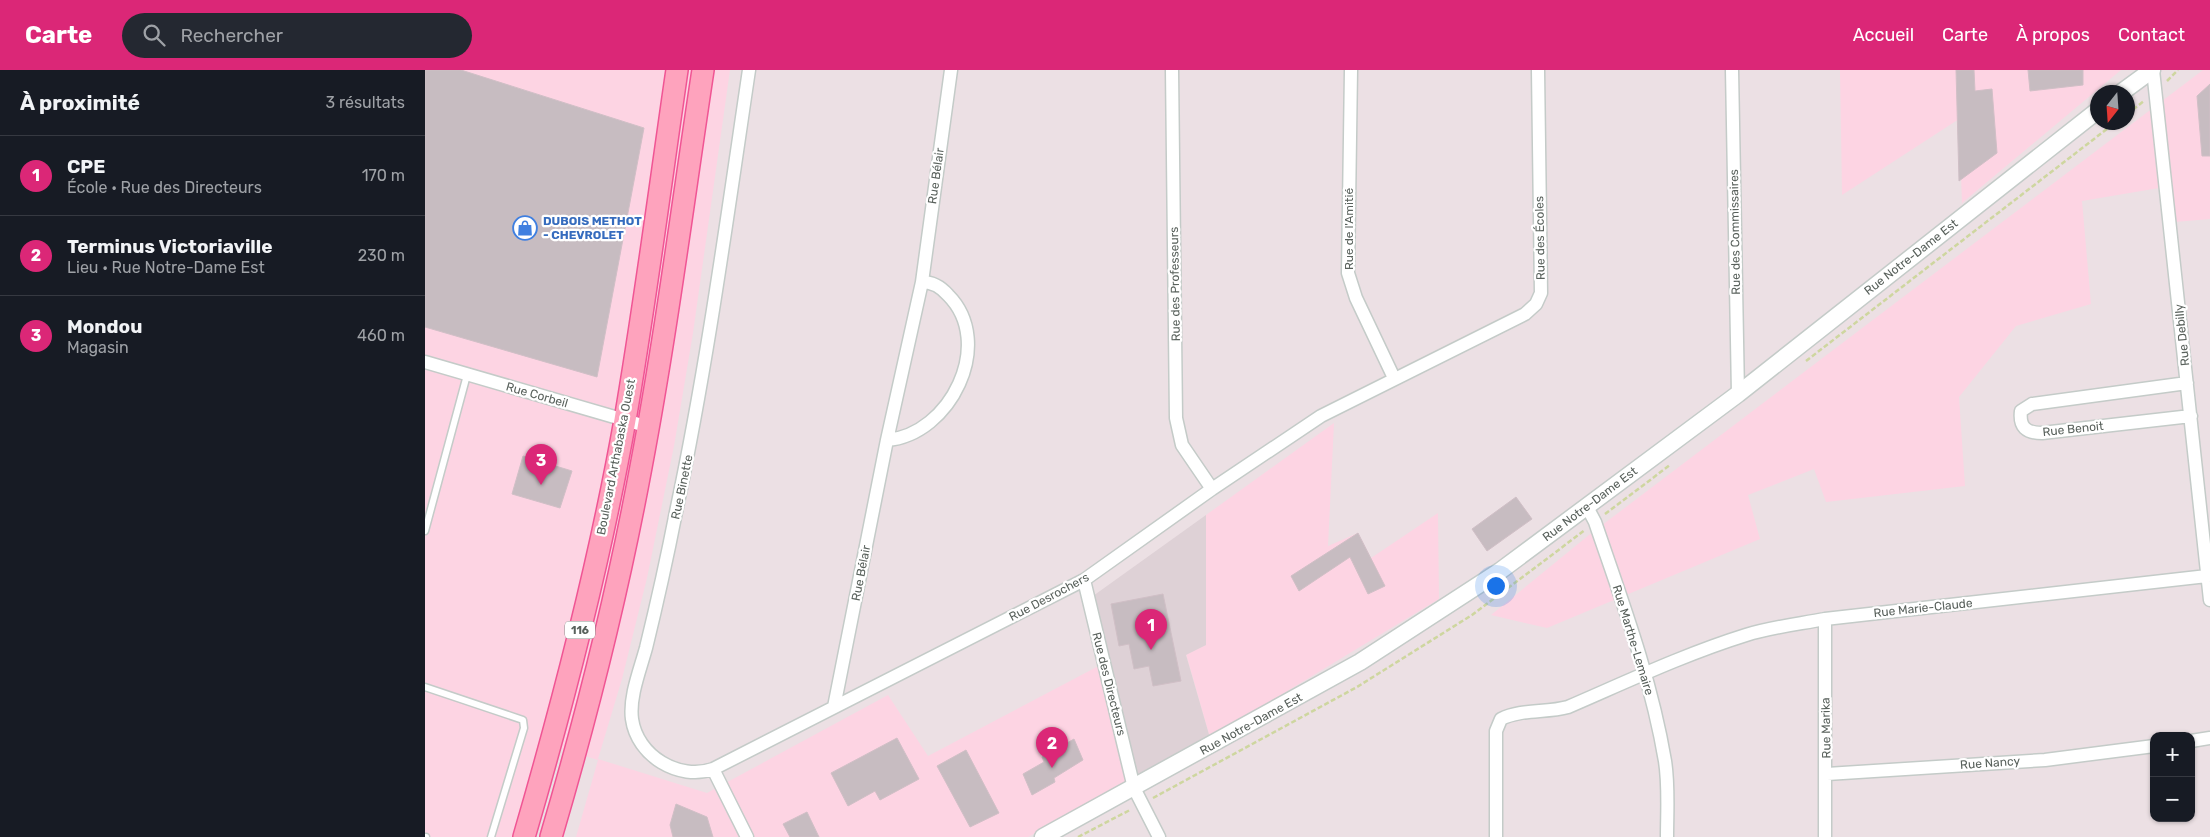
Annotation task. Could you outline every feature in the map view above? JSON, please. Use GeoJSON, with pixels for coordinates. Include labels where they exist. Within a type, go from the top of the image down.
{"type":"FeatureCollection","features":[{"type":"Feature","properties":{"kind":"main road","name":"Boulevard Arthabaska Ouest"},"geometry":{"type":"LineString","coordinates":[[524,837],[580,632],[625,421],[677,70]]}},
{"type":"Feature","properties":{"kind":"main road","name":"Boulevard Arthabaska Ouest"},"geometry":{"type":"LineString","coordinates":[[551,837],[605,636],[649,427],[703,70]]}},
{"type":"Feature","properties":{"kind":"street","name":"Rue Binette"},"geometry":{"type":"LineString","coordinates":[[713,769],[701,774],[689,773],[668,767],[653,756],[635,732],[631,707],[663,573],[695,421],[710,336],[749,70]]}},
{"type":"Feature","properties":{"kind":"street","name":"Rue Bélair"},"geometry":{"type":"LineString","coordinates":[[835,707],[887,440],[922,282],[951,70]]}},
{"type":"Feature","properties":{"kind":"street","name":"Rue des Professeurs"},"geometry":{"type":"LineString","coordinates":[[1172,70],[1176,418],[1182,445],[1212,489]]}},
{"type":"Feature","properties":{"kind":"street","name":"Rue de l'Amitié"},"geometry":{"type":"LineString","coordinates":[[1351,70],[1348,273],[1356,298],[1394,378]]}},
{"type":"Feature","properties":{"kind":"street","name":"Rue des Écoles"},"geometry":{"type":"LineString","coordinates":[[1394,378],[1525,314],[1536,304],[1541,293],[1538,70]]}},
{"type":"Feature","properties":{"kind":"street","name":"Rue des Commissaires"},"geometry":{"type":"LineString","coordinates":[[1732,70],[1738,394]]}},
{"type":"Feature","properties":{"kind":"street"},"geometry":{"type":"LineString","coordinates":[[2132,85],[2152,70]]}},
{"type":"Feature","properties":{"kind":"street","name":"Rue Debilly"},"geometry":{"type":"LineString","coordinates":[[2152,70],[2210,600]]}},
{"type":"Feature","properties":{"kind":"street","name":"Rue Notre-Dame Est"},"geometry":{"type":"LineString","coordinates":[[1043,837],[1305,694],[1412,630],[1500,571],[1738,394],[2090,117]]}},
{"type":"Feature","properties":{"kind":"street"},"geometry":{"type":"LineString","coordinates":[[887,440],[900,438],[930,421],[950,402],[960,383],[965,362],[967,340],[965,320],[959,306],[943,289],[930,282],[922,282]]}},
{"type":"Feature","properties":{"kind":"street","name":"Rue Corbeil"},"geometry":{"type":"LineString","coordinates":[[425,362],[649,427]]}},
{"type":"Feature","properties":{"kind":"street","name":"Rue Desrochers"},"geometry":{"type":"LineString","coordinates":[[713,769],[1084,580],[1212,489],[1321,416],[1394,378]]}},
{"type":"Feature","properties":{"kind":"street","name":"Rue Benoit"},"geometry":{"type":"LineString","coordinates":[[2187,383],[2032,404],[2021,412],[2020,422],[2023,428],[2032,433],[2042,433],[2191,416]]}},
{"type":"Feature","properties":{"kind":"street","name":"Rue Marthe-Lemaire"},"geometry":{"type":"LineString","coordinates":[[1587,507],[1595,522],[1646,674],[1665,761],[1668,785],[1667,837]]}},
{"type":"Feature","properties":{"kind":"street","name":"Rue Marie-Claude"},"geometry":{"type":"LineString","coordinates":[[1496,837],[1496,731],[1501,719],[1511,714],[1568,707],[1748,634],[1825,619],[2207,576]]}},
{"type":"Feature","properties":{"kind":"street","name":"Rue des Directeurs"},"geometry":{"type":"LineString","coordinates":[[1084,580],[1134,788],[1159,837]]}},
{"type":"Feature","properties":{"kind":"street","name":"Rue Marika"},"geometry":{"type":"LineString","coordinates":[[1825,619],[1827,774],[1825,837]]}},
{"type":"Feature","properties":{"kind":"street"},"geometry":{"type":"LineString","coordinates":[[2195,740],[2210,738]]}},
{"type":"Feature","properties":{"kind":"street","name":"Rue Nancy"},"geometry":{"type":"LineString","coordinates":[[1827,774],[2045,760],[2150,747]]}},
{"type":"Feature","properties":{"kind":"street"},"geometry":{"type":"LineString","coordinates":[[713,769],[747,837]]}},
{"type":"Feature","properties":{"kind":"lane"},"geometry":{"type":"LineString","coordinates":[[425,531],[467,375]]}},
{"type":"Feature","properties":{"kind":"lane"},"geometry":{"type":"LineString","coordinates":[[425,686],[523,720],[524,728],[491,837]]}},
{"type":"Feature","properties":{"kind":"shaded area"},"geometry":{"type":"Polygon","coordinates":[[[425,70],[730,70],[693,333],[674,446],[647,578],[622,679],[598,759],[707,793],[888,695],[928,756],[1108,661],[1137,778],[1028,837],[576,837],[598,760],[541,743],[512,837],[425,837],[425,70]]]}},
{"type":"Feature","properties":{"kind":"shaded area"},"geometry":{"type":"Polygon","coordinates":[[[1840,70],[2121,70],[2103,85],[2090,85],[2090,96],[1962,203],[1959,119],[1842,195],[1840,70]]]}},
{"type":"Feature","properties":{"kind":"shaded area"},"geometry":{"type":"Polygon","coordinates":[[[2203,70],[2210,70],[2210,219],[2163,223],[2159,188],[2082,201],[2091,304],[2016,326],[1959,397],[1965,486],[1826,502],[1814,469],[1748,495],[1760,539],[1547,628],[1491,615],[1589,535],[2124,130],[2135,130],[2135,121],[2203,70]]]}},
{"type":"Feature","properties":{"kind":"shaded area"},"geometry":{"type":"Polygon","coordinates":[[[1334,423],[1328,546],[1358,533],[1371,558],[1438,513],[1439,599],[1210,738],[1186,654],[1206,645],[1206,515],[1334,423]]]}},
{"type":"Feature","properties":{"kind":"shaded area"},"geometry":{"type":"Polygon","coordinates":[[[1206,515],[1206,645],[1186,655],[1210,738],[1137,778],[1093,596],[1206,515]]]}},
{"type":"Feature","properties":{"kind":"building","name":"DUBOIS METHOT - CHEVROLET"},"geometry":{"type":"Polygon","coordinates":[[[425,70],[461,70],[644,128],[597,377],[425,327],[425,70]]]}},
{"type":"Feature","properties":{"kind":"building"},"geometry":{"type":"Polygon","coordinates":[[[1956,70],[1974,70],[1975,91],[1992,89],[1997,153],[1959,181],[1956,70]]]}},
{"type":"Feature","properties":{"kind":"building"},"geometry":{"type":"Polygon","coordinates":[[[2028,70],[2083,70],[2083,85],[2030,91],[2028,70]]]}},
{"type":"Feature","properties":{"kind":"building"},"geometry":{"type":"Polygon","coordinates":[[[2210,84],[2210,156],[2202,156],[2197,96],[2210,84]]]}},
{"type":"Feature","properties":{"kind":"building"},"geometry":{"type":"Polygon","coordinates":[[[523,456],[572,471],[560,508],[512,494],[523,456]]]}},
{"type":"Feature","properties":{"kind":"building"},"geometry":{"type":"Polygon","coordinates":[[[1516,497],[1532,519],[1487,551],[1472,529],[1516,497]]]}},
{"type":"Feature","properties":{"kind":"building"},"geometry":{"type":"Polygon","coordinates":[[[1358,533],[1385,586],[1368,594],[1350,557],[1299,591],[1291,576],[1358,533]]]}},
{"type":"Feature","properties":{"kind":"building"},"geometry":{"type":"Polygon","coordinates":[[[1163,594],[1181,681],[1153,686],[1149,666],[1134,669],[1129,644],[1119,646],[1111,604],[1163,594]]]}},
{"type":"Feature","properties":{"kind":"building"},"geometry":{"type":"Polygon","coordinates":[[[897,738],[919,779],[880,800],[875,791],[848,806],[831,773],[897,738]]]}},
{"type":"Feature","properties":{"kind":"building"},"geometry":{"type":"Polygon","coordinates":[[[1074,739],[1083,760],[1054,778],[1055,782],[1032,795],[1023,774],[1044,762],[1042,757],[1074,739]]]}},
{"type":"Feature","properties":{"kind":"building"},"geometry":{"type":"Polygon","coordinates":[[[966,750],[999,813],[970,827],[937,766],[966,750]]]}},
{"type":"Feature","properties":{"kind":"building"},"geometry":{"type":"Polygon","coordinates":[[[676,804],[707,817],[713,837],[673,837],[670,825],[676,804]]]}},
{"type":"Feature","properties":{"kind":"building"},"geometry":{"type":"Polygon","coordinates":[[[807,812],[819,837],[790,837],[783,824],[807,812]]]}},
{"type":"Feature","properties":{"kind":"place","name":"DUBOIS METHOT - CHEVROLET"},"geometry":{"type":"Point","coordinates":[525,228]}},
{"type":"Feature","properties":{"kind":"place","name":"Mondou"},"geometry":{"type":"Point","coordinates":[541,485]}},
{"type":"Feature","properties":{"kind":"place","name":"CPE"},"geometry":{"type":"Point","coordinates":[1151,650]}},
{"type":"Feature","properties":{"kind":"place","name":"Terminus Victoriaville"},"geometry":{"type":"Point","coordinates":[1052,768]}}]}
